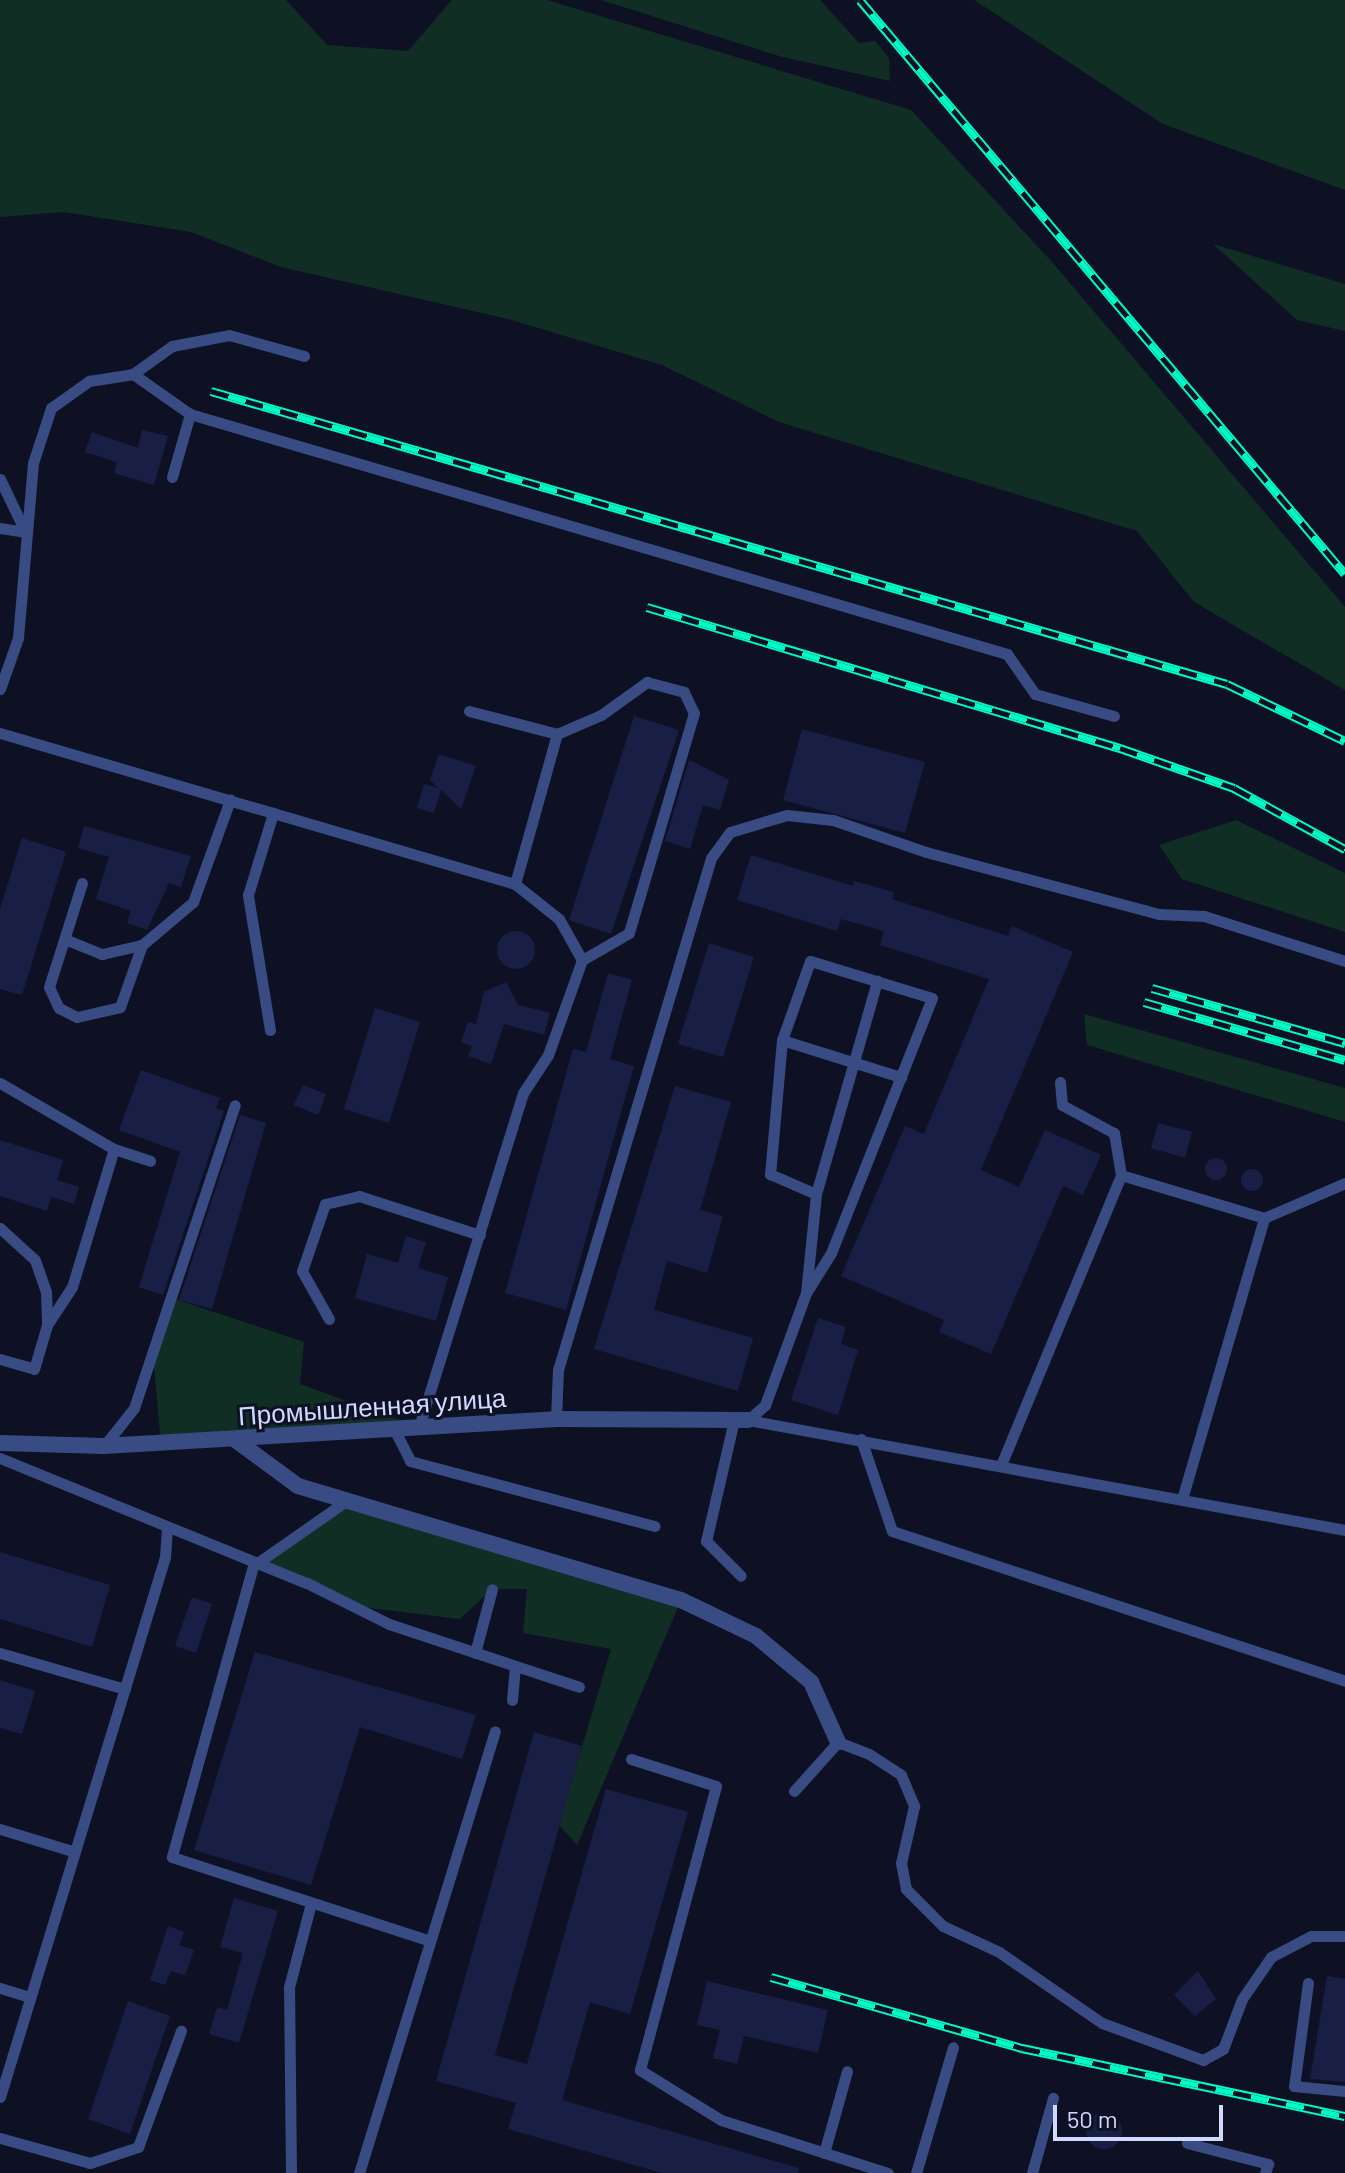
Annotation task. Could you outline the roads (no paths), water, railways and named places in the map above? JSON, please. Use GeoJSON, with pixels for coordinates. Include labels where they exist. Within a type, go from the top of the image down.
{"type":"FeatureCollection","features":[{"type":"Feature","properties":{"kind":"street","name":"Промышленная улица"},"geometry":{"type":"LineString","coordinates":[[0,1443],[104,1446],[556,1419],[741,1420]]}},
{"type":"Feature","properties":{"kind":"street"},"geometry":{"type":"LineString","coordinates":[[234,1439],[298,1486],[681,1600],[756,1636],[811,1682],[838,1742]]}},
{"type":"Feature","properties":{"kind":"lane"},"geometry":{"type":"LineString","coordinates":[[0,689],[18,638],[33,463],[51,408],[89,381],[133,374],[172,346],[229,335],[304,356]]}},
{"type":"Feature","properties":{"kind":"lane"},"geometry":{"type":"LineString","coordinates":[[133,374],[190,414],[1007,654],[1035,694],[1114,716]]}},
{"type":"Feature","properties":{"kind":"lane"},"geometry":{"type":"LineString","coordinates":[[172,477],[190,414]]}},
{"type":"Feature","properties":{"kind":"lane"},"geometry":{"type":"LineString","coordinates":[[0,479],[25,532]]}},
{"type":"Feature","properties":{"kind":"lane"},"geometry":{"type":"LineString","coordinates":[[0,528],[25,532]]}},
{"type":"Feature","properties":{"kind":"lane"},"geometry":{"type":"LineString","coordinates":[[419,1427],[523,1093],[548,1055],[582,960],[629,933],[694,713],[684,692],[647,682],[601,715],[557,734],[469,711]]}},
{"type":"Feature","properties":{"kind":"lane"},"geometry":{"type":"LineString","coordinates":[[0,733],[515,884],[559,919],[582,960]]}},
{"type":"Feature","properties":{"kind":"lane"},"geometry":{"type":"LineString","coordinates":[[515,884],[557,734]]}},
{"type":"Feature","properties":{"kind":"lane"},"geometry":{"type":"LineString","coordinates":[[67,940],[102,954],[142,945],[193,902],[230,800]]}},
{"type":"Feature","properties":{"kind":"lane"},"geometry":{"type":"LineString","coordinates":[[270,1030],[248,895],[273,813]]}},
{"type":"Feature","properties":{"kind":"lane"},"geometry":{"type":"LineString","coordinates":[[556,1419],[558,1370],[711,858],[730,832],[787,815],[833,820],[926,852],[1159,914],[1204,916],[1345,961]]}},
{"type":"Feature","properties":{"kind":"lane"},"geometry":{"type":"LineString","coordinates":[[82,883],[67,940],[49,987],[59,1008],[77,1017],[120,1007],[142,945]]}},
{"type":"Feature","properties":{"kind":"lane"},"geometry":{"type":"LineString","coordinates":[[741,1576],[706,1541],[741,1420],[765,1405],[806,1293],[831,1253],[932,998],[810,961],[782,1040],[770,1174],[816,1194]]}},
{"type":"Feature","properties":{"kind":"lane"},"geometry":{"type":"LineString","coordinates":[[806,1293],[816,1194],[877,981]]}},
{"type":"Feature","properties":{"kind":"lane"},"geometry":{"type":"LineString","coordinates":[[782,1040],[901,1077]]}},
{"type":"Feature","properties":{"kind":"lane"},"geometry":{"type":"LineString","coordinates":[[1001,1465],[1121,1175],[1114,1133],[1062,1105],[1060,1082]]}},
{"type":"Feature","properties":{"kind":"lane"},"geometry":{"type":"LineString","coordinates":[[0,1083],[114,1149],[150,1161]]}},
{"type":"Feature","properties":{"kind":"lane"},"geometry":{"type":"LineString","coordinates":[[104,1446],[134,1408],[235,1105]]}},
{"type":"Feature","properties":{"kind":"lane"},"geometry":{"type":"LineString","coordinates":[[0,1359],[34,1369],[47,1325],[72,1287],[114,1149]]}},
{"type":"Feature","properties":{"kind":"lane"},"geometry":{"type":"LineString","coordinates":[[1121,1175],[1264,1218],[1345,1183]]}},
{"type":"Feature","properties":{"kind":"lane"},"geometry":{"type":"LineString","coordinates":[[329,1319],[302,1271],[325,1204],[359,1196],[480,1235]]}},
{"type":"Feature","properties":{"kind":"lane"},"geometry":{"type":"LineString","coordinates":[[1182,1499],[1264,1218]]}},
{"type":"Feature","properties":{"kind":"lane"},"geometry":{"type":"LineString","coordinates":[[0,1228],[35,1260],[46,1292],[47,1325]]}},
{"type":"Feature","properties":{"kind":"lane"},"geometry":{"type":"LineString","coordinates":[[741,1420],[861,1439],[1345,1530]]}},
{"type":"Feature","properties":{"kind":"lane"},"geometry":{"type":"LineString","coordinates":[[394,1429],[410,1461],[654,1526]]}},
{"type":"Feature","properties":{"kind":"lane"},"geometry":{"type":"LineString","coordinates":[[861,1439],[892,1531],[1345,1681]]}},
{"type":"Feature","properties":{"kind":"lane"},"geometry":{"type":"LineString","coordinates":[[0,1458],[253,1566],[475,1653],[579,1687]]}},
{"type":"Feature","properties":{"kind":"lane"},"geometry":{"type":"LineString","coordinates":[[346,1501],[253,1566],[172,1857],[430,1941]]}},
{"type":"Feature","properties":{"kind":"lane"},"geometry":{"type":"LineString","coordinates":[[0,2097],[165,1557],[167,1530]]}},
{"type":"Feature","properties":{"kind":"lane"},"geometry":{"type":"LineString","coordinates":[[475,1653],[492,1589]]}},
{"type":"Feature","properties":{"kind":"lane"},"geometry":{"type":"LineString","coordinates":[[0,1653],[125,1689]]}},
{"type":"Feature","properties":{"kind":"lane"},"geometry":{"type":"LineString","coordinates":[[512,1700],[515,1666]]}},
{"type":"Feature","properties":{"kind":"lane"},"geometry":{"type":"LineString","coordinates":[[359,2173],[495,1731]]}},
{"type":"Feature","properties":{"kind":"lane"},"geometry":{"type":"LineString","coordinates":[[794,1791],[838,1742],[901,1775],[914,1806],[901,1863],[906,1889],[943,1926],[999,1952],[1102,2023],[1203,2060],[1223,2049],[1242,1999],[1271,1957],[1311,1936],[1345,1936]]}},
{"type":"Feature","properties":{"kind":"lane"},"geometry":{"type":"LineString","coordinates":[[631,1759],[716,1786],[640,2070],[721,2120],[888,2173]]}},
{"type":"Feature","properties":{"kind":"lane"},"geometry":{"type":"LineString","coordinates":[[0,1829],[75,1852]]}},
{"type":"Feature","properties":{"kind":"lane"},"geometry":{"type":"LineString","coordinates":[[291,2173],[289,1987],[311,1903]]}},
{"type":"Feature","properties":{"kind":"lane"},"geometry":{"type":"LineString","coordinates":[[1308,1983],[1294,2086],[1345,2091]]}},
{"type":"Feature","properties":{"kind":"lane"},"geometry":{"type":"LineString","coordinates":[[0,1988],[30,1997]]}},
{"type":"Feature","properties":{"kind":"lane"},"geometry":{"type":"LineString","coordinates":[[0,2138],[90,2163],[138,2147],[181,2031]]}},
{"type":"Feature","properties":{"kind":"lane"},"geometry":{"type":"LineString","coordinates":[[916,2173],[953,2047]]}},
{"type":"Feature","properties":{"kind":"lane"},"geometry":{"type":"LineString","coordinates":[[824,2153],[847,2071]]}},
{"type":"Feature","properties":{"kind":"lane"},"geometry":{"type":"LineString","coordinates":[[1032,2173],[1053,2098]]}},
{"type":"Feature","properties":{"kind":"lane"},"geometry":{"type":"LineString","coordinates":[[1187,2143],[1268,2164],[1265,2173]]}},
{"type":"Feature","properties":{"kind":"railway"},"geometry":{"type":"LineString","coordinates":[[860,0],[1345,574]]}},
{"type":"Feature","properties":{"kind":"railway"},"geometry":{"type":"LineString","coordinates":[[211,391],[1227,684],[1345,741]]}},
{"type":"Feature","properties":{"kind":"railway"},"geometry":{"type":"LineString","coordinates":[[647,607],[1120,748],[1234,788],[1345,849]]}},
{"type":"Feature","properties":{"kind":"railway"},"geometry":{"type":"LineString","coordinates":[[1152,988],[1345,1043]]}},
{"type":"Feature","properties":{"kind":"railway"},"geometry":{"type":"LineString","coordinates":[[1144,1002],[1345,1060]]}},
{"type":"Feature","properties":{"kind":"railway"},"geometry":{"type":"LineString","coordinates":[[771,1977],[1022,2048],[1345,2116]]}}]}
